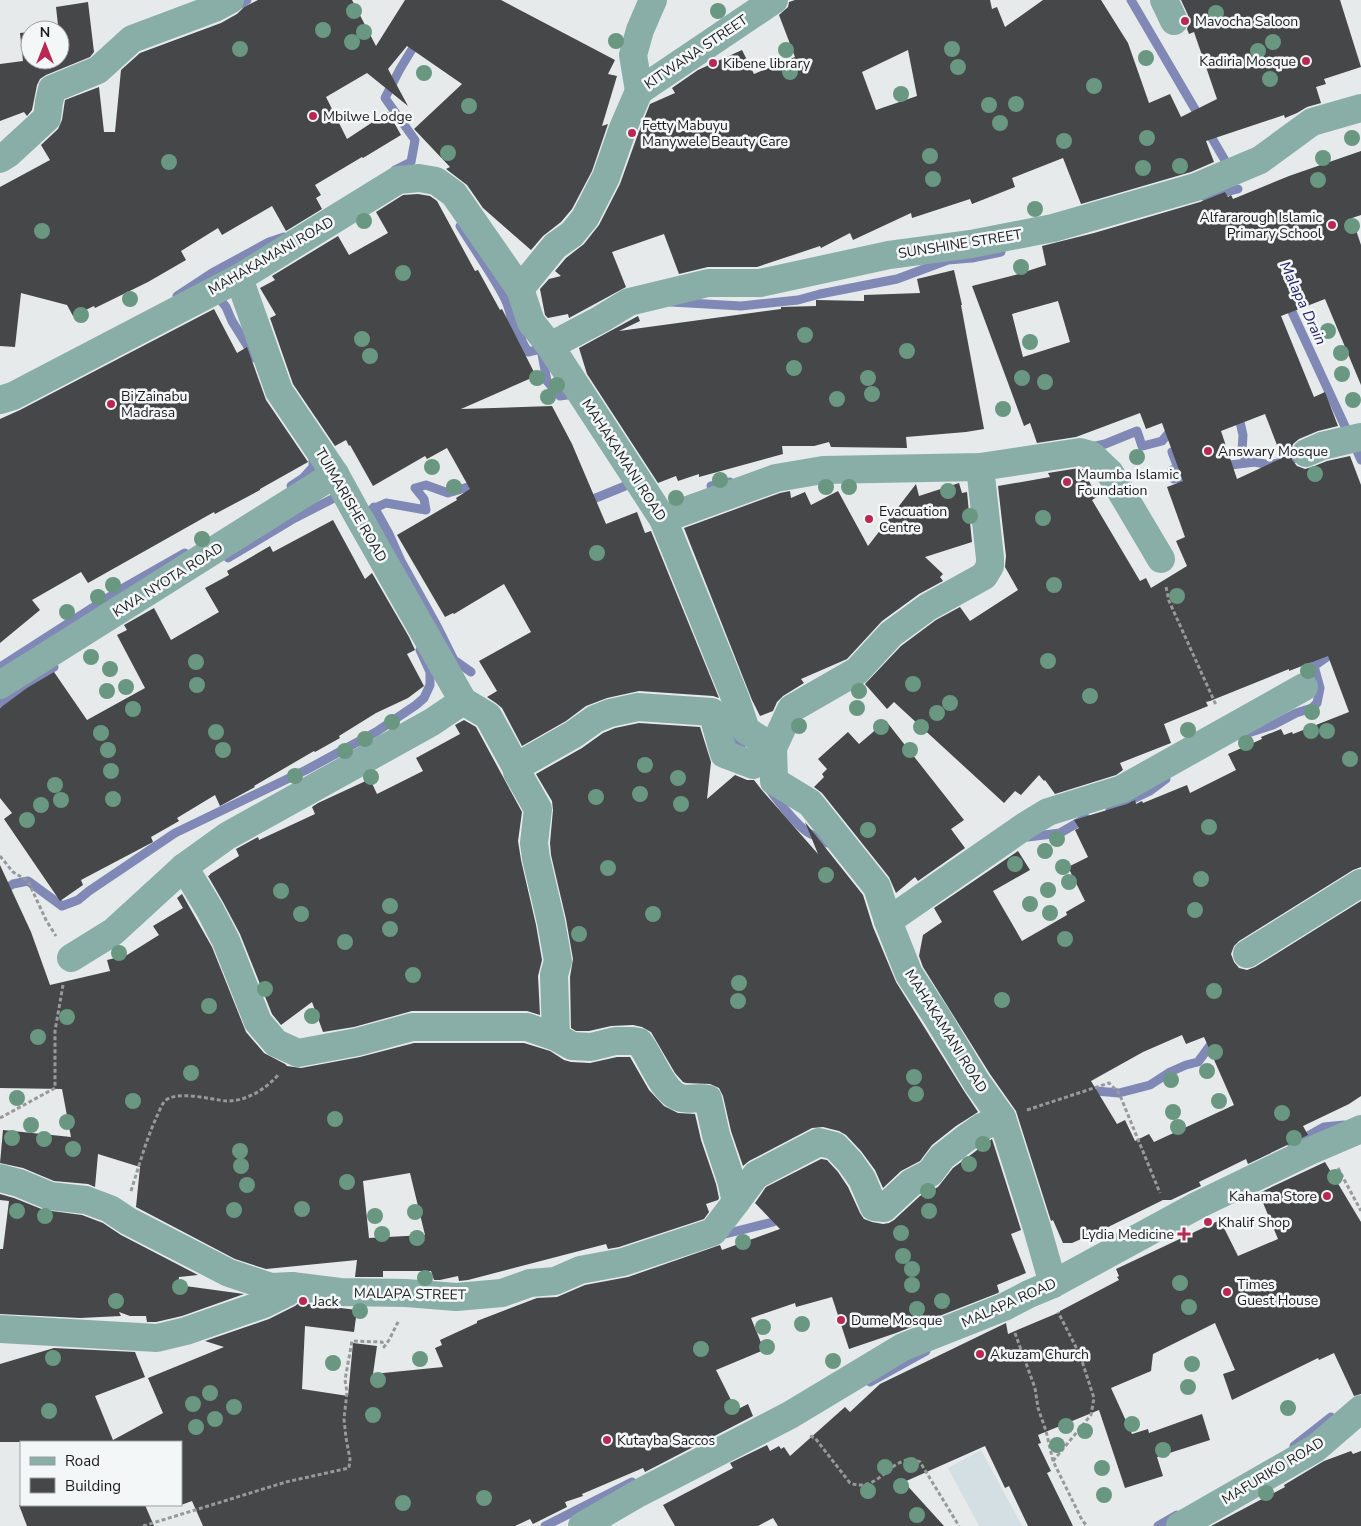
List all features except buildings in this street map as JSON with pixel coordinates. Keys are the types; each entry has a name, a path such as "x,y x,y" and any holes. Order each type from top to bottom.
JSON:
{"street":[{"path":"638,91 634,55 640,30 653,0"},
{"name":"KITWANA STREET","path":"520,289 556,246 572,234 585,218 606,177 638,91 774,0"},
{"path":"0,159 47,118 52,89 98,70 132,39 217,3"},
{"name":"SUNSHINE STREET","path":"550,346 629,302 708,283 760,283 889,255 971,244 1053,228 1196,187 1260,160 1312,122 1361,108"},
{"name":"MAHAKAMANI ROAD","path":"0,400 13,396 239,278 398,180 419,178 436,181 454,194 520,289 531,322 550,346 663,519 736,700 746,730 773,748 774,781 810,803 876,886 909,974 977,1083 1002,1118 1034,1219 1041,1289"},
{"name":"TUIMARISHE ROAD","path":"239,278 279,391 336,474 463,701 488,716 538,810 534,843 558,961 554,975 556,1037"},
{"path":"1306,453 1322,446 1360,439"},
{"path":"663,519 776,478 823,470 980,467 1080,452 1091,455 1110,473 1161,559"},
{"path":"516,767 595,720 610,713 638,707 712,712 724,754 753,765 761,756 773,748 791,709 857,671 891,634 928,607 984,576 990,566 990,558 980,467"},
{"name":"KWA NYOTA ROAD","path":"0,685 336,474"},
{"path":"888,921 1048,812 1122,789 1304,687"},
{"path":"71,958 113,932 184,867 227,836 432,722 463,701"},
{"path":"184,867 226,941 258,1022 276,1042 298,1053 357,1042 412,1027 527,1027 556,1037 572,1046 592,1047 614,1041 638,1042 670,1092 681,1098 708,1099 716,1135 731,1180 736,1202"},
{"path":"1247,954 1361,883"},
{"path":"736,1202 756,1176 819,1142 836,1146 862,1179 874,1207 884,1208 911,1183 930,1173 942,1158 965,1140 982,1128 1002,1118"},
{"name":"MALAPA ROAD","path":"582,1526 639,1493 786,1417 903,1347 1004,1307 1198,1204 1361,1129"},
{"name":"MALAPA STREET","path":"0,1178 19,1183 50,1196 86,1200 110,1209 128,1221 229,1273 271,1287 292,1286 340,1292 406,1293 456,1297 502,1293 530,1283 556,1281 580,1270 623,1262 713,1232 736,1202"},
{"path":"0,1329 157,1338 186,1331 264,1304 288,1292 292,1286"},
{"name":"MAFURIKO ROAD","path":"1180,1526 1316,1448 1361,1409"}],"path":[{"path":"1161,559 1169,601 1228,731"},
{"path":"0,856 13,872 28,880 46,920 71,958 62,988 55,1030 55,1088 0,1118"},
{"path":"128,1221 129,1198 143,1151 164,1102 172,1096 201,1096 226,1101 243,1098 271,1084 298,1053"},
{"path":"1002,1118 1110,1083 1119,1093 1172,1219"},
{"path":"1310,1151 1330,1153 1361,1211"},
{"path":"1041,1289 1036,1302 1051,1311 1057,1311 1080,1355 1094,1398 1092,1415 1053,1461"},
{"path":"143,1526 277,1485 349,1468 350,1459 344,1419 345,1380 352,1341 382,1342 384,1347 390,1340 408,1299 406,1293"},
{"path":"1004,1307 1035,1388 1038,1408 1053,1461 1086,1526"},
{"path":"786,1417 805,1433 815,1438 850,1483 857,1486 868,1485 903,1460 913,1459 920,1462 958,1526"}],"shaded area":[{"path":"981,1450 1022,1526 979,1526 948,1468"}],"waterway":[{"path":"233,8 247,0"},
{"name":"Malapa Drain","path":"1131,0 1230,169"},
{"path":"395,170 411,162 415,140 385,98 417,41"},
{"path":"1205,197 1238,189"},
{"path":"460,226 500,290 507,304 514,329 522,338"},
{"path":"177,296 212,273 269,242 284,237"},
{"path":"671,302 741,306 798,300 897,279 948,260 972,258 1001,252"},
{"path":"214,295 216,294 226,307 232,321 255,358"},
{"name":"Malapa Drain","path":"1287,301 1349,435"},
{"path":"520,338 528,352 541,349 547,381 560,396 575,395"},
{"path":"1238,413 1243,435 1242,451 1246,460 1245,463"},
{"path":"1091,447 1105,444 1137,431 1143,446 1162,441 1168,434 1177,432"},
{"name":"Malapa Drain","path":"1353,442 1361,460"},
{"path":"1177,446 1179,449 1172,452 1178,468 1172,470 1174,479 1193,476"},
{"path":"291,486 303,478 313,467 313,455"},
{"path":"1222,466 1255,462 1270,465 1305,456"},
{"path":"711,486 730,482"},
{"path":"361,514 386,503 426,510 424,499 415,488 426,485 448,493 478,484"},
{"path":"586,502 630,484"},
{"path":"228,558 295,518 338,496 341,501"},
{"path":"374,507 454,660 471,672"},
{"path":"0,667 120,590 185,553"},
{"path":"1242,735 1273,725 1296,713 1312,708 1317,703 1320,688 1314,666 1338,649"},
{"path":"0,892 13,884 28,881 62,906 78,900 175,833 306,770 376,732 424,698 430,685 430,672 420,650"},
{"path":"0,703 54,667"},
{"path":"732,729 745,756"},
{"path":"1110,810 1150,791 1166,779"},
{"path":"770,790 802,828 810,834 822,838 827,843"},
{"path":"1028,837 1060,833 1086,818"},
{"path":"1088,1094 1096,1091 1119,1093 1150,1085 1170,1072 1198,1062 1217,1040"},
{"path":"1292,1145 1324,1127 1344,1125"},
{"path":"721,1235 782,1218"},
{"path":"870,1382 926,1351"},
{"path":"1294,1446 1331,1417"},
{"path":"545,1526 632,1482"},
{"path":"1158,1526 1177,1515"}],"place":[{"name":"Mavocha Saloon","path":"1185,21"},
{"name":"Kadiria Mosque","path":"1306,61"},
{"name":"Kibene library","path":"713,63"},
{"name":"Mbilwe Lodge","path":"313,116"},
{"name":"Fetty Mabuyu Manywele Beauty Care","path":"632,133"},
{"name":"Alfararough Islamic Primary School","path":"1332,225"},
{"name":"Bi Zainabu Madrasa","path":"111,404"},
{"name":"Answary Mosque","path":"1208,451"},
{"name":"Maumba Islamic Foundation","path":"1067,482"},
{"name":"Evacuation Centre","path":"869,519"},
{"name":"Kahama Store","path":"1327,1196"},
{"name":"Khalif Shop","path":"1208,1222"},
{"name":"Lydia Medicine","path":"1184,1234"},
{"name":"Times Guest House","path":"1227,1292"},
{"name":"Jack","path":"303,1301"},
{"name":"Dume Mosque","path":"841,1320"},
{"name":"Akuzam Church","path":"980,1354"},
{"name":"Kutayba Saccos","path":"607,1440"}]}
